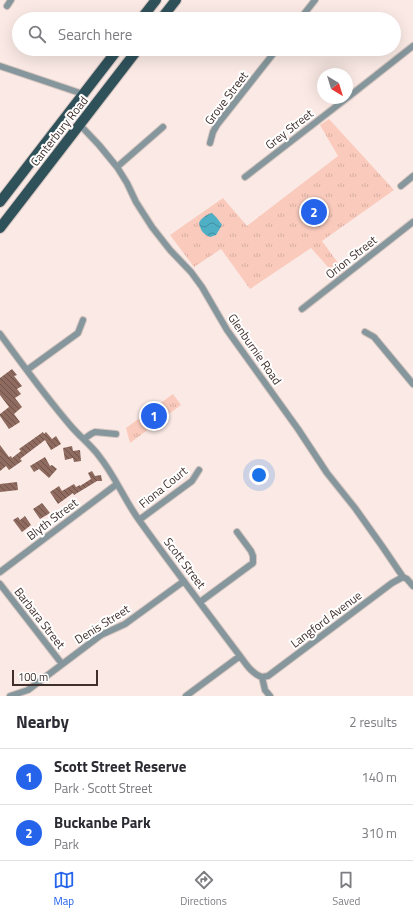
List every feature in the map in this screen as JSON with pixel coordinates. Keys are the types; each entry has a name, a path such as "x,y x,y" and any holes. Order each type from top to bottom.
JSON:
{"main road":[{"path":"147,12 156,0"},
{"path":"167,12 176,0"},
{"name":"Canterbury Road","path":"0,202 113,56"},
{"name":"Canterbury Road","path":"0,228 133,56"}],"street":[{"path":"7,6 11,0"},
{"path":"306,12 315,0"},
{"name":"Grey Street","path":"401,55 413,46"},
{"name":"Grove Street","path":"210,143 217,125 271,56"},
{"name":"Grey Street","path":"353,93 400,56"},
{"path":"0,66 83,94"},
{"name":"Grey Street","path":"245,177 339,104"},
{"name":"Glenburnie Road","path":"80,125 117,167 136,202 152,227 202,287 227,330 298,429 327,473 355,508 403,577 413,586"},
{"path":"117,167 163,127"},
{"path":"401,186 413,176"},
{"name":"Orion Street","path":"302,309 413,222"},
{"path":"27,370 78,333 83,320"},
{"path":"364,332 374,337 413,384"},
{"name":"Scott Street","path":"0,334 71,427 98,454 139,520 240,656 257,676 262,677 265,690 270,696"},
{"path":"84,439 95,432 116,434"},
{"name":"Fiona Court","path":"139,520 192,481 199,470"},
{"name":"Blyth Street","path":"0,572 117,484"},
{"path":"200,602 253,563 251,551 237,532"},
{"name":"Langford Avenue","path":"262,677 268,676 392,583 403,577"},
{"name":"Denis Street","path":"10,696 28,690 101,635 126,624 184,581"},
{"name":"Barbara Street","path":"0,584 62,664"},
{"path":"186,696 240,656"}],"green space":[{"path":"329,119 394,190 322,241 344,271 337,277 311,248 250,289 221,249 194,267 170,235 223,198 247,226 338,156 320,125"},
{"path":"173,394 181,405 130,443 126,428"}],"water":[{"path":"212,213 222,225 216,235 210,237 203,232 199,223 204,217"}],"building":[{"path":"12,369 17,375 14,376 22,386 17,389 21,394 15,398 22,407 14,414 20,422 9,429 0,416 0,414 9,407 0,395 0,378"},
{"path":"43,432 44,434 46,432 52,439 56,436 61,444 51,450 45,440 20,459 22,461 9,470 6,466 0,471 0,445 9,457 11,456 12,458 21,451 19,449"},
{"path":"72,446 73,451 80,450 81,461 74,462 73,458 65,460 63,448"},
{"path":"45,457 50,466 52,465 57,469 49,478 39,469 34,472 30,466"},
{"path":"92,471 95,476 101,475 102,481 97,481 74,495 73,493 58,504 50,492 59,486 62,491 74,484 76,487 80,486 91,479 88,473"},
{"path":"17,482 18,490 0,492 0,484"},
{"path":"42,503 50,513 40,519 33,509"},
{"path":"25,516 31,525 22,532 13,520 18,517 20,520"}],"place":[{"name":"Buckanbe Park","path":"314,212"},
{"name":"Scott Street Reserve","path":"154,416"}]}
